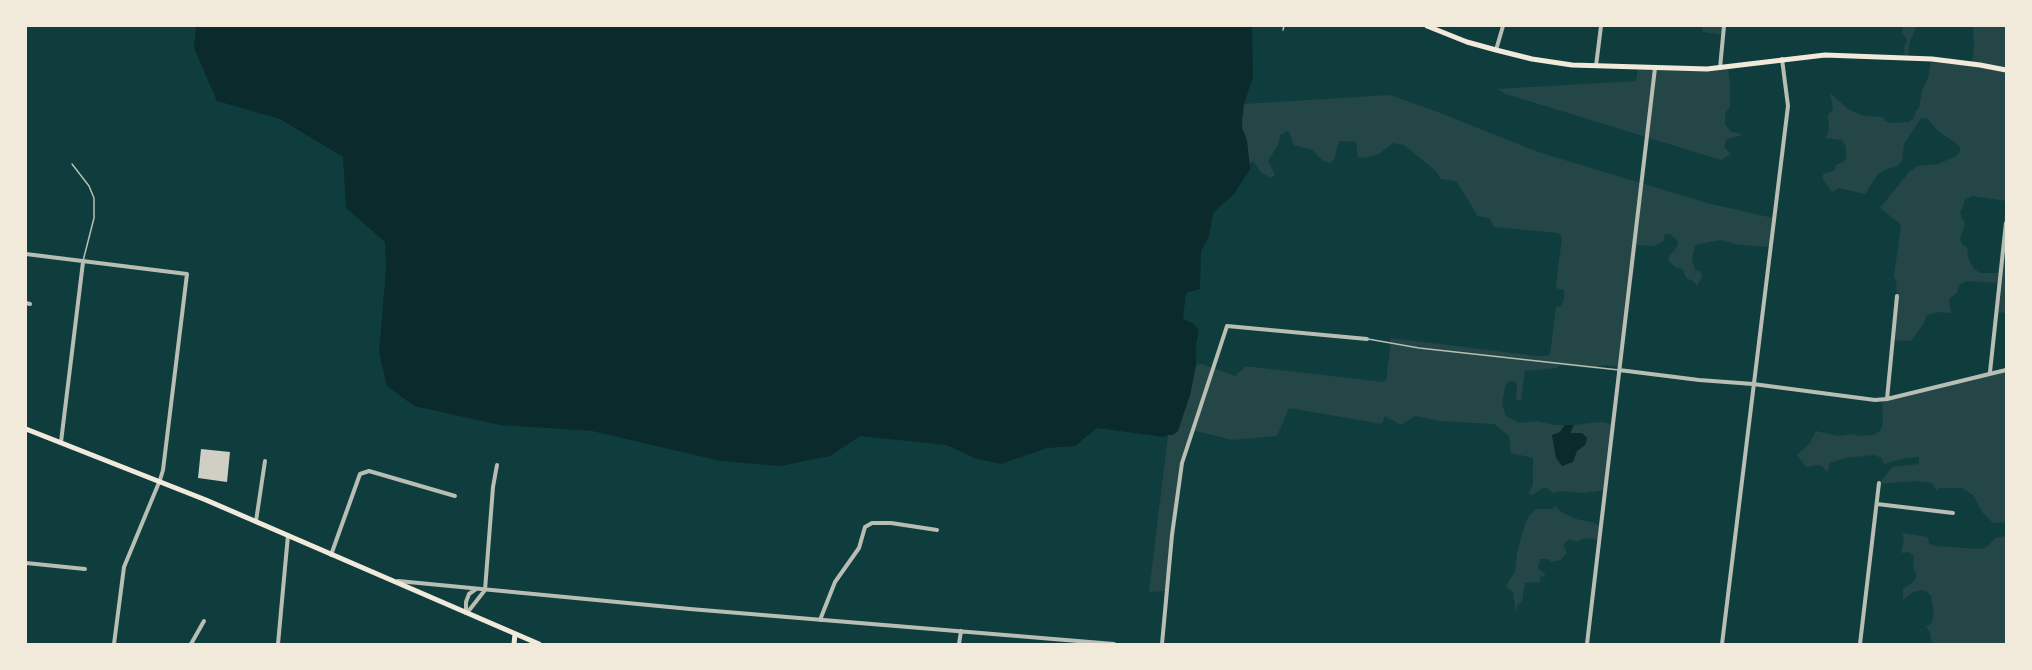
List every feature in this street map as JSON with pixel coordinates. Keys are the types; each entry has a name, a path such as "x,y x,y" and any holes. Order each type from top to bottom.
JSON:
{"main road":[{"path":"1427,26 1467,42 1542,61 1596,66 1720,68 1826,55 1932,59 2007,70"},
{"path":"26,429 160,480 539,645"},
{"path":"514,645 515,634"}],"street":[{"path":"1496,50 1503,26"},
{"path":"1596,66 1601,26"},
{"path":"1720,68 1724,26"},
{"path":"1722,645 1788,106 1782,59"},
{"path":"1587,645 1655,68"},
{"path":"1990,372 2007,223"},
{"path":"26,254 187,274 160,480 124,567 114,645"},
{"path":"61,442 83,262"},
{"path":"1887,399 1897,296"},
{"path":"1162,645 1172,535 1182,463 1227,326 1367,339"},
{"path":"1619,370 1753,384 1860,399 1887,399 1990,372 2007,370"},
{"path":"256,521 265,461"},
{"path":"466,613 485,590 493,486 497,465"},
{"path":"332,555 360,474 369,471 455,496"},
{"path":"1860,645 1880,483"},
{"path":"1877,504 1953,513"},
{"path":"820,620 835,582 859,548 865,527 872,523 891,523 937,530"},
{"path":"278,645 288,535"},
{"path":"26,563 85,569"},
{"path":"391,580 1114,645"},
{"path":"466,613 469,594 476,589"},
{"path":"191,645 204,621"},
{"path":"959,645 961,631"}],"lane":[{"path":"1283,30 1284,26"},
{"path":"72,164 89,186 94,198 94,218 83,262"},
{"path":"1367,339 1419,348 1619,370"}],"shaded area":[{"path":"196,26 1252,26 1253,77 1242,118 1250,169 1234,194 1213,213 1209,236 1201,251 1200,289 1186,293 1183,319 1194,324 1199,330 1196,365 1190,395 1178,431 1173,435 1164,437 1097,428 1075,446 1047,448 1001,464 977,459 946,445 860,436 830,456 780,466 721,461 592,431 500,425 414,406 387,386 379,352 386,269 385,242 346,208 343,157 280,119 217,101 194,48"},
{"path":"1702,26 1725,26 1723,35 1703,32"},
{"path":"1903,26 1917,26 1910,41 1908,57 1905,57 1904,48 1907,40 1902,33"},
{"path":"1973,26 2006,26 2006,201 1972,196 1965,200 1960,213 1965,224 1960,239 1967,247 1973,268 1980,273 1998,273 2006,203 2006,313 1997,312 1998,283 1966,281 1959,285 1957,293 1949,301 1951,313 1940,312 1927,315 1911,341 1893,340 1897,295 1894,276 1901,227 1880,208 1910,171 1918,166 1938,164 1956,156 1960,152 1960,147 1938,131 1927,118 1921,118 1904,144 1902,160 1898,166 1878,174 1865,194 1839,188 1832,192 1823,180 1823,174 1834,171 1836,165 1844,162 1846,147 1842,140 1825,138 1829,130 1828,115 1833,109 1830,93 1848,109 1864,116 1883,117 1885,121 1891,123 1908,122 1913,119 1919,108 1931,61 1972,63"},
{"path":"1728,67 1730,86 1730,107 1725,114 1725,124 1730,131 1743,135 1727,139 1724,147 1731,154 1721,160 1506,94 1497,89 1636,81 1638,68"},
{"path":"1390,95 1538,152 1707,203 1773,218 1770,247 1739,245 1721,240 1695,246 1692,260 1695,270 1701,272 1702,276 1697,286 1686,278 1683,269 1669,262 1668,258 1678,245 1678,241 1670,234 1665,234 1663,242 1654,246 1637,245 1621,367 1602,365 1597,369 1560,365 1557,368 1525,371 1521,401 1516,400 1515,381 1509,381 1505,386 1502,405 1506,416 1520,423 1537,421 1565,425 1560,432 1577,451 1585,445 1587,438 1582,434 1570,433 1574,425 1601,422 1613,424 1606,490 1553,493 1545,487 1533,495 1528,494 1533,485 1533,458 1511,453 1509,436 1494,424 1440,421 1415,416 1401,425 1385,416 1382,424 1289,408 1277,436 1232,440 1192,430 1180,464 1166,591 1149,592 1168,435 1190,395 1196,365 1202,364 1235,376 1245,367 1253,367 1383,382 1386,380 1390,338 1537,356 1550,354 1556,308 1561,306 1564,299 1564,290 1556,286 1562,237 1558,233 1494,227 1490,218 1476,216 1477,214 1456,181 1441,179 1436,171 1404,145 1393,143 1379,154 1364,158 1358,157 1356,142 1339,141 1334,160 1330,163 1323,161 1312,150 1294,145 1287,131 1280,135 1278,145 1268,161 1275,175 1271,178 1262,173 1253,161 1249,163 1247,141 1242,128 1244,104"},
{"path":"2006,369 2006,522 1993,523 1982,512 1974,496 1962,488 1939,488 1937,491 1932,483 1915,481 1879,484 1892,467 1919,464 1919,457 1884,464 1881,458 1875,455 1845,458 1830,463 1827,472 1819,465 1806,467 1797,455 1810,443 1816,431 1837,436 1874,435 1880,431 1883,424 1882,400 1989,371"},
{"path":"1565,425 1574,425 1570,433 1582,433 1587,438 1585,445 1577,451 1573,462 1562,466 1556,458 1552,435 1560,432"},
{"path":"1555,505 1561,512 1602,527 1600,540 1585,538 1576,542 1569,539 1563,545 1567,553 1560,560 1551,562 1549,559 1540,559 1538,568 1546,575 1540,577 1540,582 1525,583 1522,602 1517,606 1516,614 1513,592 1506,586 1515,571 1517,553 1528,517 1536,509 1553,509"},
{"path":"1902,533 1928,537 1929,544 1935,546 1980,549 1987,547 1995,538 2006,536 2006,644 1932,644 1930,632 1926,626 1931,624 1934,615 1931,596 1922,590 1913,592 1903,600 1903,589 1917,576 1913,567 1914,556 1909,552 1901,553 1904,540"}],"building":[{"path":"201,449 230,452 227,482 198,478"}]}
